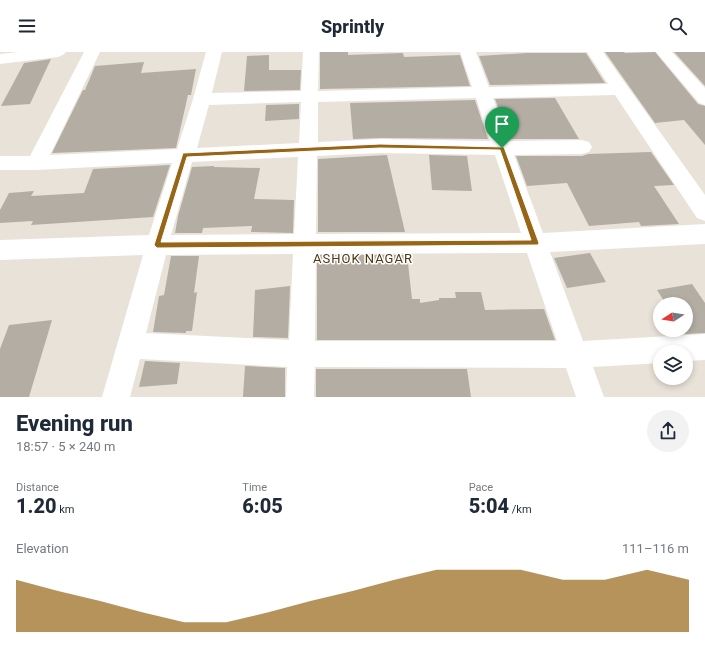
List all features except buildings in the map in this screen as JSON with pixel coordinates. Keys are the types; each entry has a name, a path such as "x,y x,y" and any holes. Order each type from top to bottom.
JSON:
{"street":[{"path":"0,59 58,52"},
{"path":"36,163 92,52"},
{"path":"116,397 157,245 202,99 214,52"},
{"path":"300,397 311,52"},
{"path":"468,52 590,397"},
{"path":"595,52 705,212"},
{"path":"664,52 705,100"},
{"path":"202,99 482,91 620,89"},
{"path":"0,163 36,163 185,154 380,146 502,148 582,147"},
{"path":"0,250 157,245 535,243 705,234"},
{"path":"130,345 302,354 575,355 705,346"}],"district":[{"name":"ASHOK NAGAR","path":"363,258"}],"route":[{"path":"380,146 502,148 535,243 157,245 185,154 380,146"}]}
